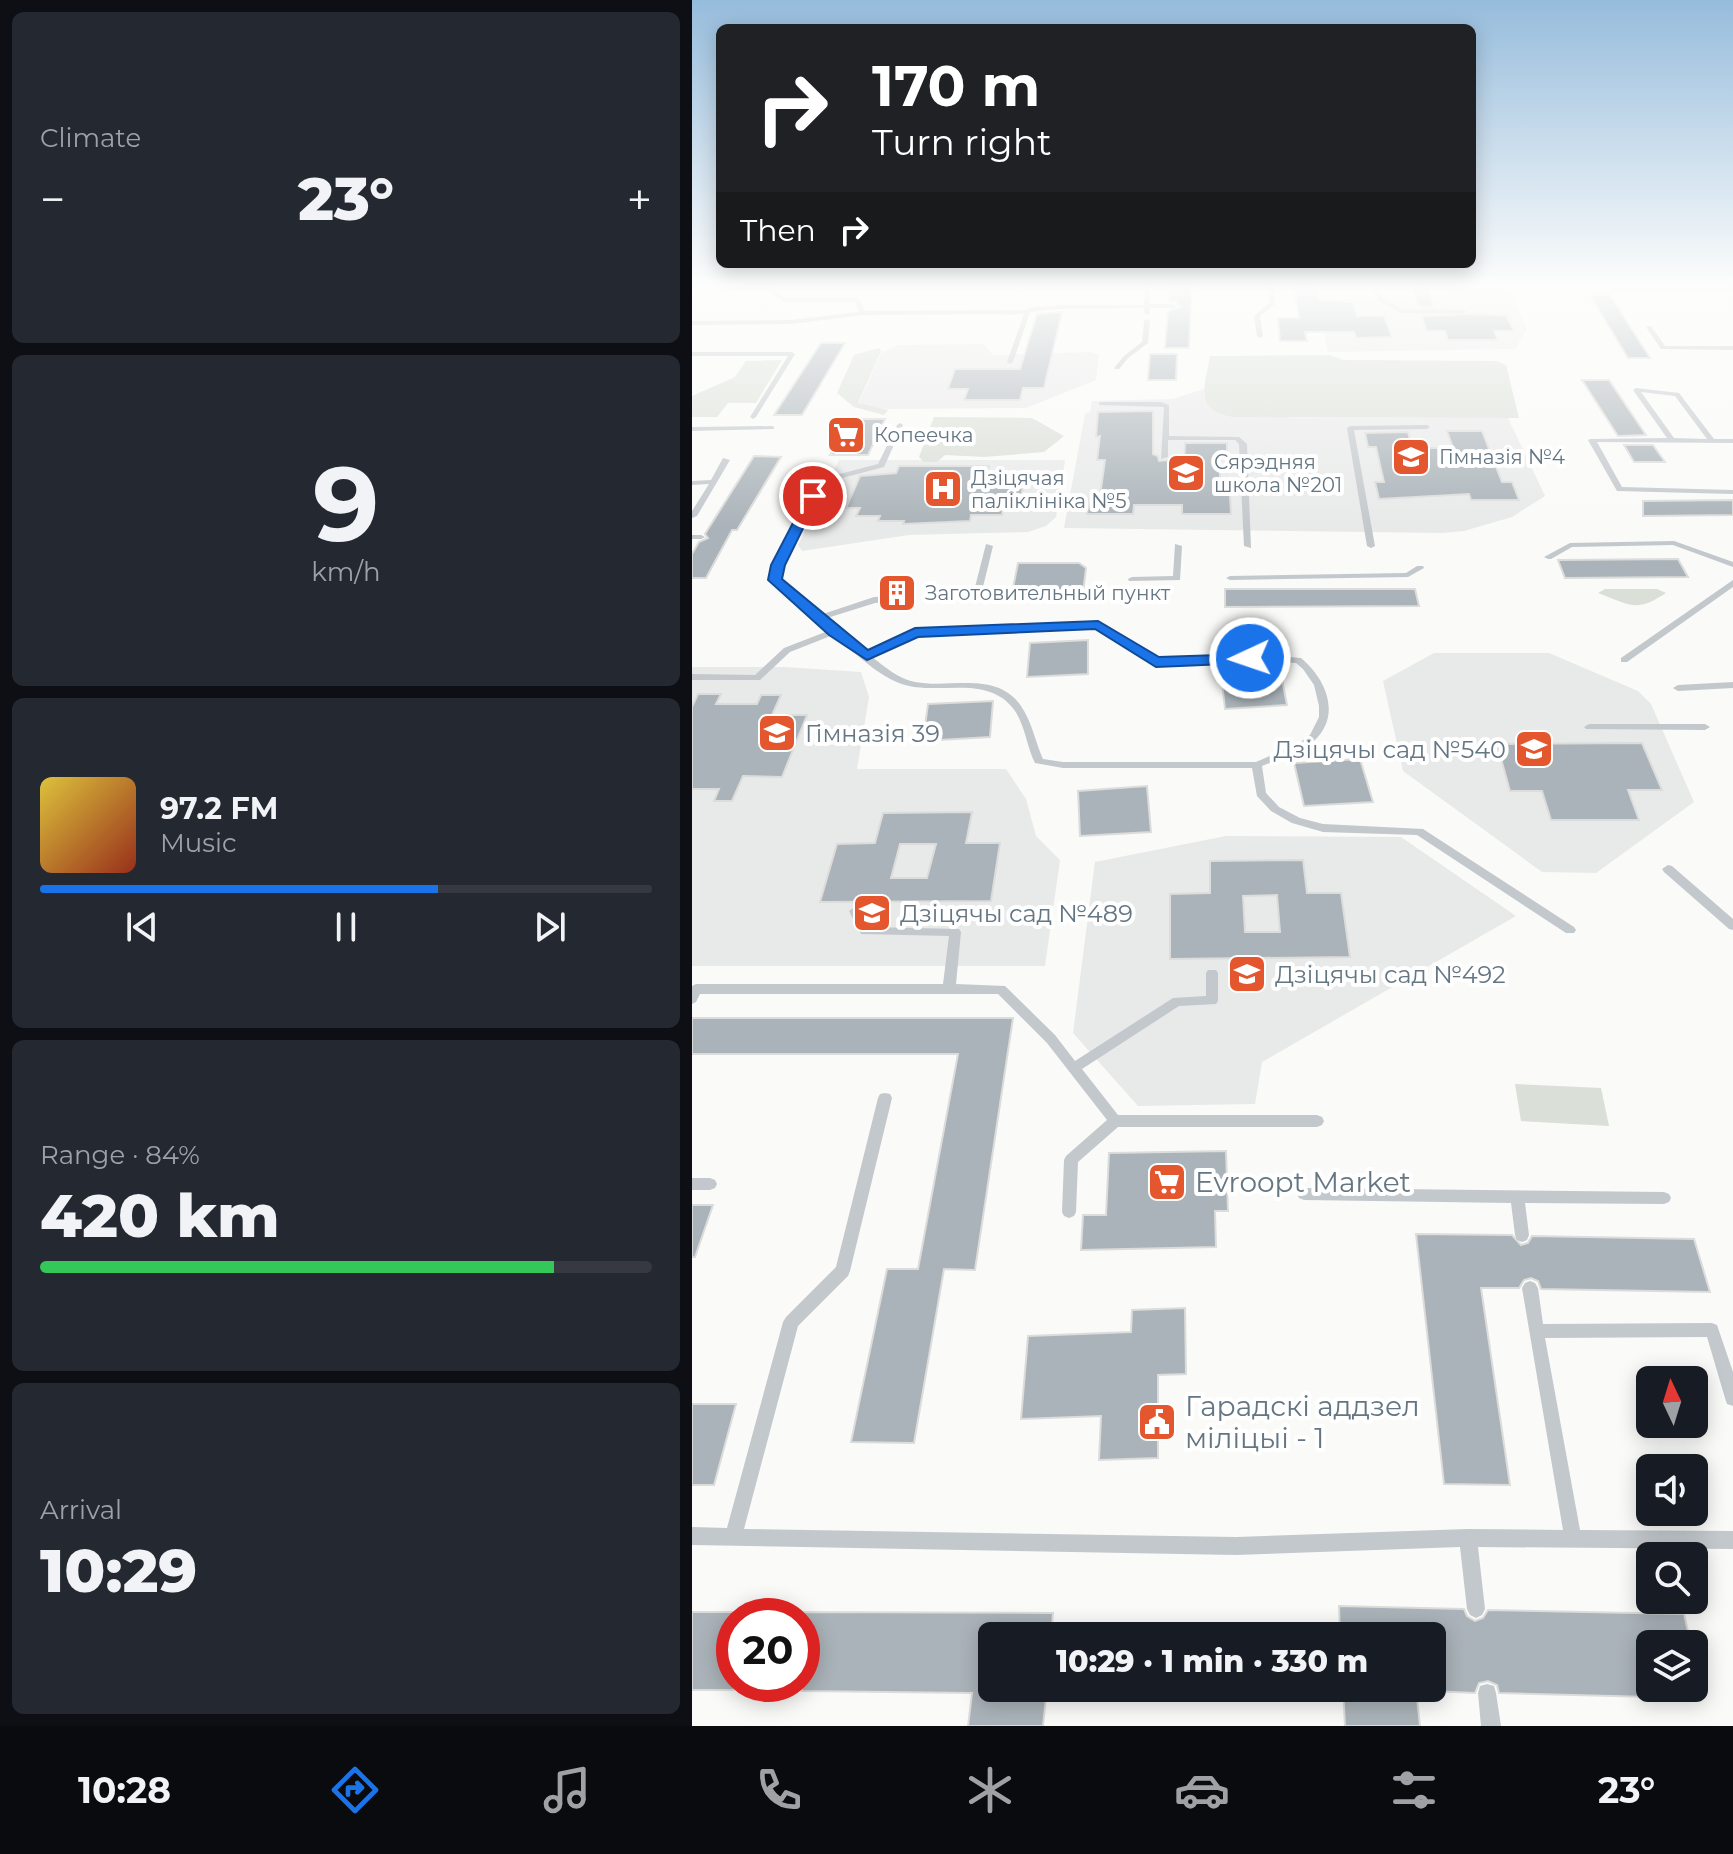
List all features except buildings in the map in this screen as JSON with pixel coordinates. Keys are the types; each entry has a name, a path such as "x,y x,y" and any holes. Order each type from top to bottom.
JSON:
{"lane":[{"path":"753,417 784,368"},
{"path":"1672,440 1636,390 1677,394 1712,441"},
{"path":"1101,404 1167,406 1164,457"},
{"path":"867,656 915,632 1098,625 1156,662 1263,658 1298,660 1310,668 1321,683 1325,713 1313,738 1257,765 1063,765 1039,761 1023,717 1008,698 987,687 904,682 867,656 834,632 774,580 778,565 820,482 881,465 900,425"},
{"path":"1371,546 1350,428 1427,427"},
{"path":"692,429 772,428"},
{"path":"1165,438 1237,438 1243,444 1248,546"},
{"path":"1733,441 1592,440 1620,489 1733,492"},
{"path":"693,516 726,460"},
{"path":"692,483 714,482"},
{"path":"1548,557 1570,545 1674,543 1733,565"},
{"path":"978,591 989,546"},
{"path":"1132,579 1177,578 1178,546"},
{"path":"1230,578 1408,575 1420,568"},
{"path":"1624,660 1733,583"},
{"path":"819,618 874,600 910,598"},
{"path":"692,677 757,678 787,650 834,632"},
{"path":"1678,688 1733,685"},
{"path":"1589,727 1705,727"},
{"path":"1257,765 1261,794 1275,809 1296,821 1323,828 1419,832 1570,930"},
{"path":"1668,869 1701,902 1733,926"},
{"path":"855,911 865,931 955,932 949,989"},
{"path":"1074,1068 1177,1001 1212,1001 1212,973"},
{"path":"693,992 1001,989 1051,1039 1115,1121"},
{"path":"733,1537 791,1322 843,1271 885,1098"},
{"path":"1069,1212 1071,1160 1115,1121 1317,1121"},
{"path":"692,1184 710,1184"},
{"path":"1304,1194 1664,1198"},
{"path":"1517,1197 1522,1235"},
{"path":"1530,1288 1573,1539"},
{"path":"1536,1331 1712,1330 1733,1398"},
{"path":"692,1536 1236,1546 1468,1538 1733,1540"},
{"path":"1468,1538 1476,1609"},
{"path":"1487,1693 1491,1726"}],"shaded area":[{"path":"741,368 777,368 756,403 728,403 717,417 692,417 692,396 735,377"},
{"path":"848,368 874,368 858,403 888,410 884,415 854,407 837,393"},
{"path":"875,368 1097,368 1096,380 1026,408 887,409 858,405"},
{"path":"1208,368 1507,368 1519,418 1233,417 1212,409 1207,403 1205,387"},
{"path":"1204,389 1204,396 1291,418 1508,418 1545,496 1512,517 1464,531 1443,533 1064,528 1085,414 1090,412 1092,401 1173,399"},
{"path":"934,417 1032,418 1064,436 1044,452 984,457 945,455 937,462 924,462 919,457"},
{"name":"Дзіцячая паліклініка №5","path":"839,460 1065,460 1056,517 1046,526 1028,532 909,535 802,551 798,545"},
{"path":"1605,589 1657,589 1666,593 1647,603 1633,605 1598,593"},
{"name":"Дзіцячы сад №540","path":"1434,653 1549,653 1638,691 1651,704 1694,802 1596,873 1542,872 1403,771 1383,681"},
{"name":"Дзіцячы сад №489","path":"692,667 784,667 861,672 869,697 857,769 1006,769 1026,799 1036,836 1060,860 1045,966 692,966"},
{"name":"Дзіцячы сад №492","path":"1226,836 1401,837 1516,916 1262,1062 1255,1104 1138,1106 1073,1033 1095,862"},
{"path":"1515,1084 1601,1088 1609,1126 1521,1121"}],"place":[{"name":"Копеечка","path":"846,435"},
{"name":"Гімназія №4","path":"1411,457"},
{"name":"Сярэдняя школа №201","path":"1186,473"},
{"name":"Дзіцячая паліклініка №5","path":"943,489"},
{"name":"Заготовительный пункт","path":"897,593"},
{"name":"Гімназія 39","path":"777,733"},
{"name":"Дзіцячы сад №540","path":"1534,749"},
{"name":"Дзіцячы сад №489","path":"872,913"},
{"name":"Дзіцячы сад №492","path":"1247,974"},
{"name":"Evroopt Market","path":"1167,1182"},
{"name":"Гарадскі аддзел міліцыі - 1","path":"1157,1422"}],"route":[{"path":"813,496 778,565 774,580 867,656 915,632 1098,625 1156,662 1250,658"}]}
